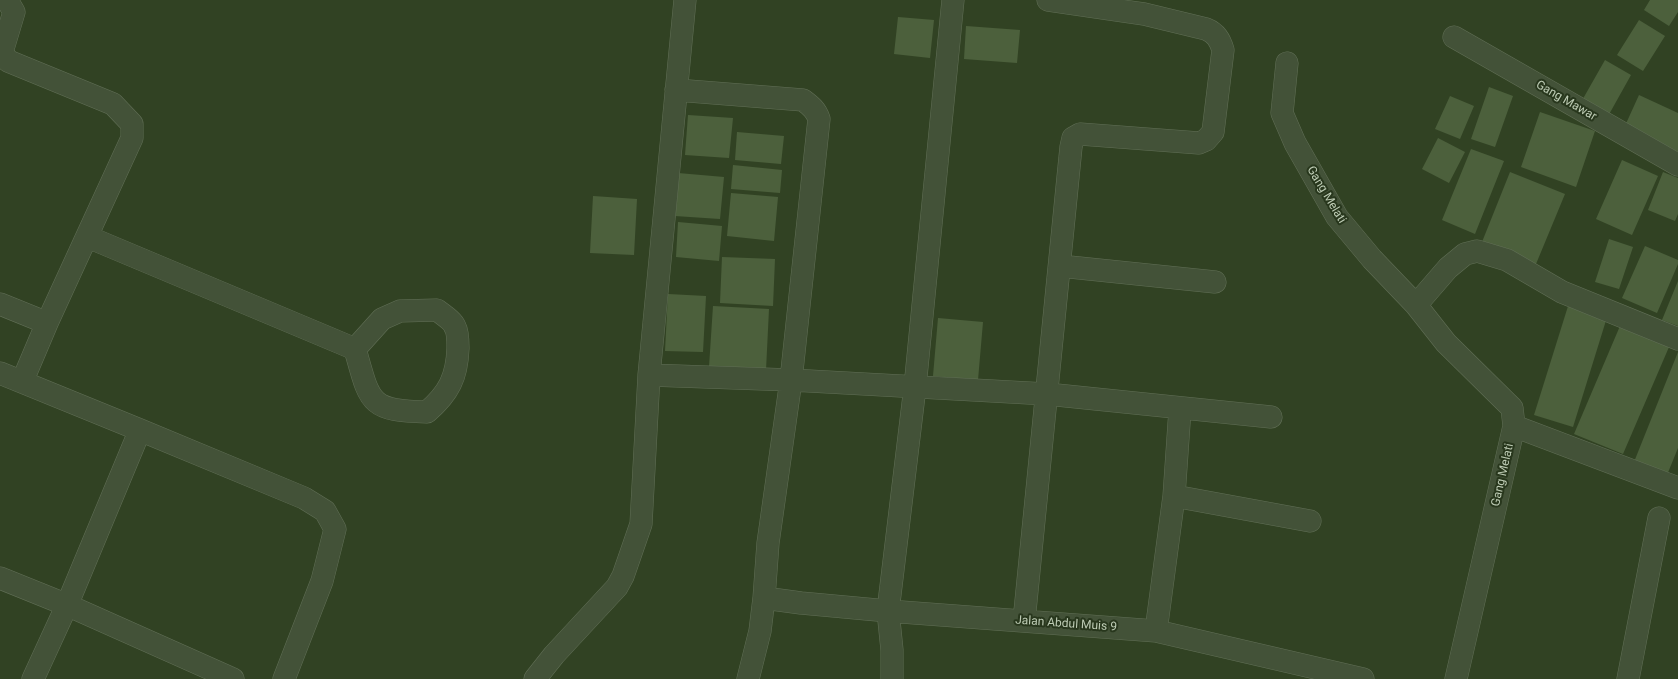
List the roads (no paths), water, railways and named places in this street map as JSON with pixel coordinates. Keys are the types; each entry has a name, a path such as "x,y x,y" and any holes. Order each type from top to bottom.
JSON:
{"street":[{"path":"7,0 14,12 2,52 8,61 114,104 132,124 132,138 88,237 47,323 22,382"},
{"path":"535,679 554,655 616,587 622,576 641,524 649,375 685,0"},
{"path":"892,679 892,650 888,612 915,387 953,0"},
{"path":"1024,621 1073,138 1080,134 1199,143 1206,140 1213,132 1223,50 1220,41 1212,31 1206,29 1144,14 1048,0"},
{"name":"Gang Mawar","path":"1454,37 1678,164"},
{"name":"Gang Melati","path":"1287,63 1282,113 1295,144 1337,217 1372,259 1416,305 1446,343 1512,408 1514,426 1456,679"},
{"path":"676,90 804,100 816,111 819,119 791,380 768,543 760,631 748,679"},
{"path":"88,237 355,349"},
{"path":"1416,305 1448,268 1459,258 1465,254 1477,252 1507,260 1562,292 1678,339"},
{"path":"1060,266 1215,282"},
{"path":"0,304 47,323"},
{"path":"437,310 455,326 458,344 458,364 452,384 441,400 427,412 402,412 385,408 374,400 366,389 355,349 382,319 400,311 437,310"},
{"path":"0,373 304,498 325,511 335,529 322,581 284,679"},
{"path":"649,375 791,380 1047,394 1180,409 1271,417"},
{"path":"1156,631 1174,496 1180,409"},
{"path":"1514,426 1678,488"},
{"path":"33,679 67,605 140,430"},
{"path":"1174,496 1310,521"},
{"path":"1628,679 1658,518"},
{"path":"0,578 67,605 234,679"},
{"name":"Jalan Abdul Muis 9","path":"764,598 888,612 1156,631 1363,679"}]}
